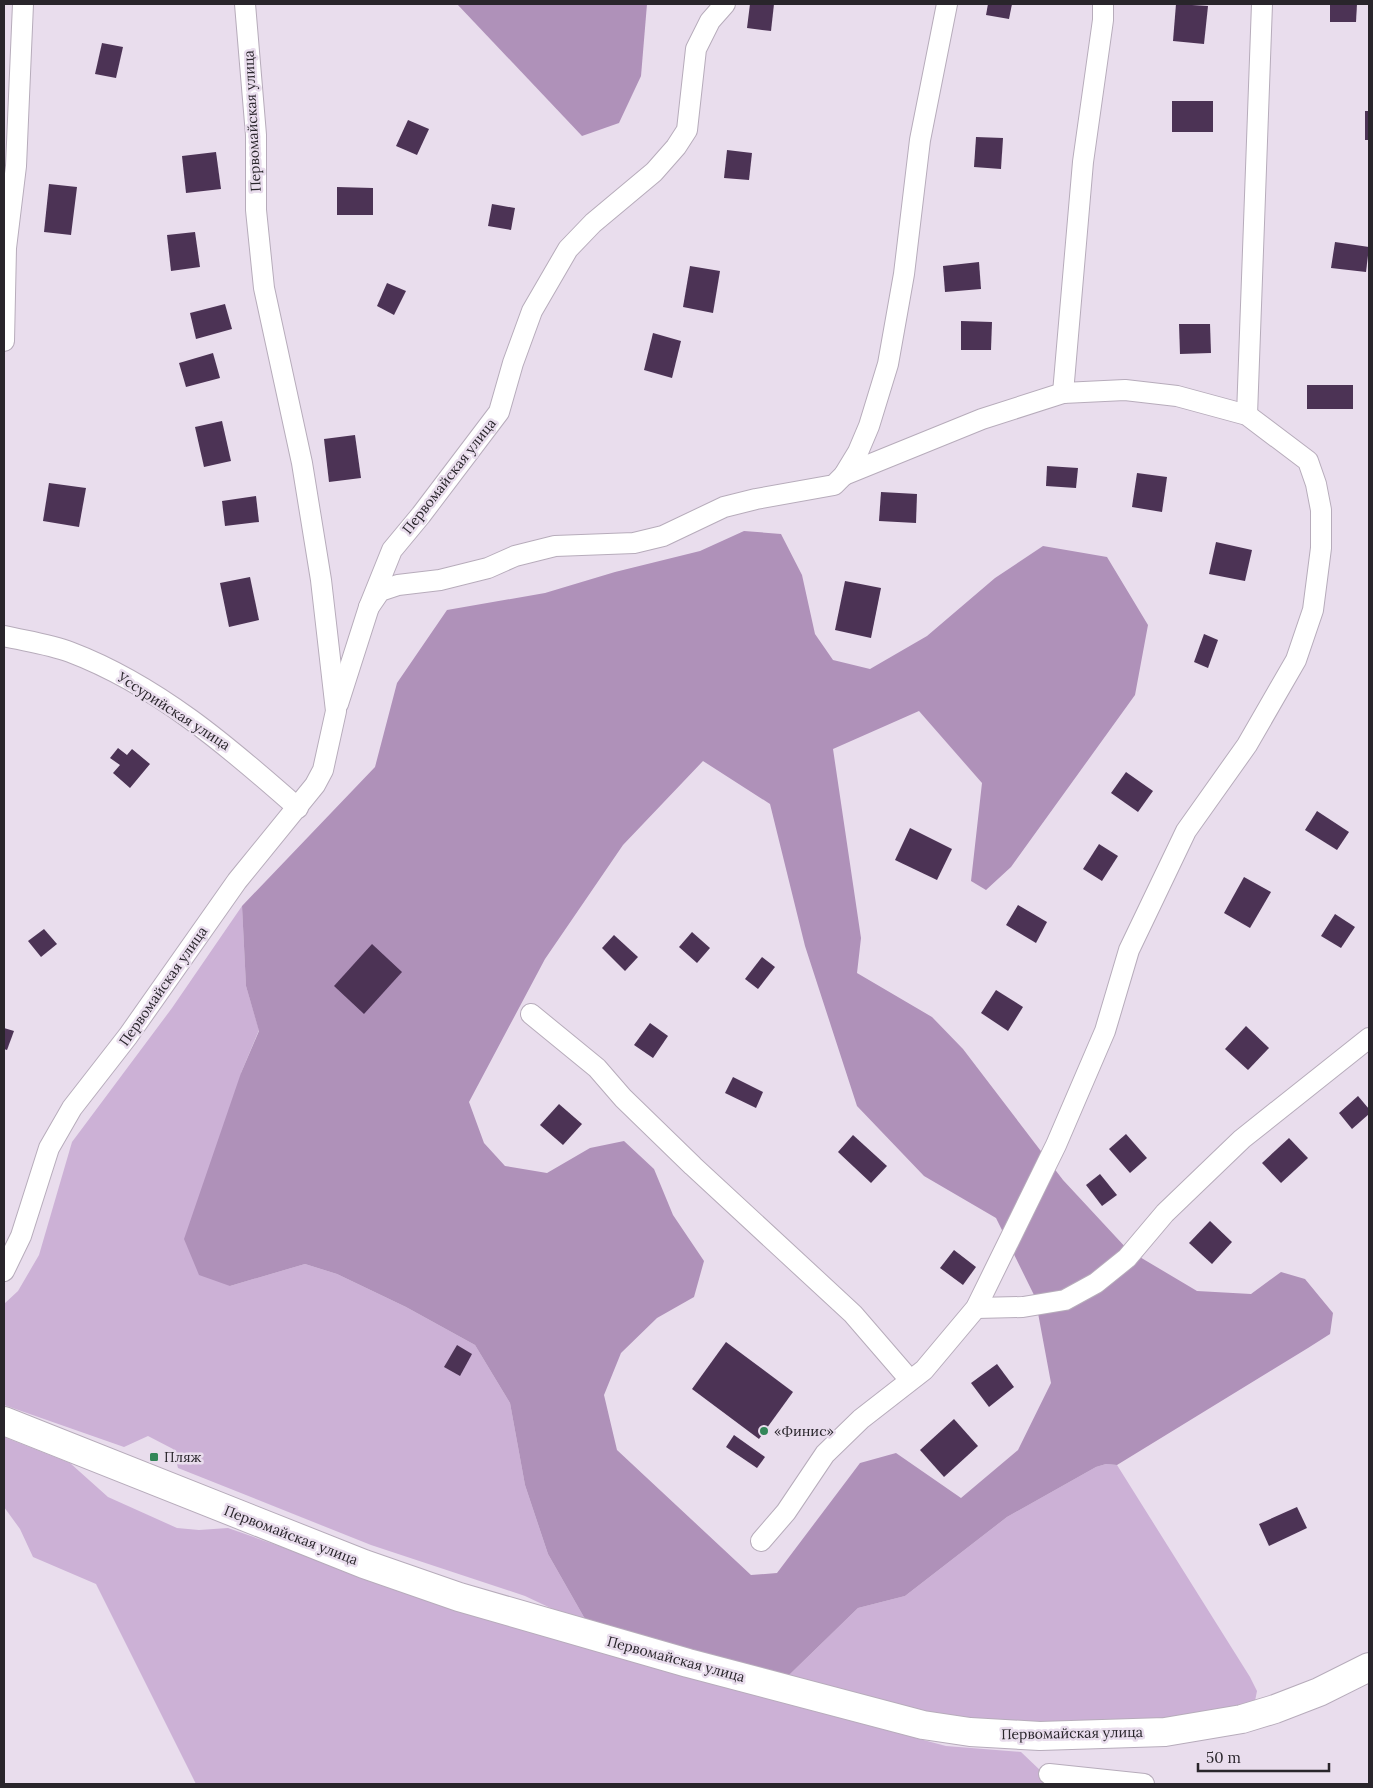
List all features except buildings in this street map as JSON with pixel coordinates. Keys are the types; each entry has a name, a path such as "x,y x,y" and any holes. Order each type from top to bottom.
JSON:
{"main road":[{"name":"Первомайская улица","path":"4,1421 172,1489 443,1592 688,1663 924,1725 970,1732 1040,1736 1165,1732 1234,1721 1276,1709 1319,1692 1369,1667"}],"street":[{"path":"4,341 6,248 16,166 23,4"},
{"name":"Первомайская улица","path":"245,4 256,135 256,210 264,288 302,464 321,580 336,711"},
{"name":"Первомайская улица","path":"6,1264 22,1236 49,1148 72,1108 128,1036 237,882 298,808 323,770 336,711 369,606 392,550 499,412 513,363 532,311 568,250 593,223 654,172 676,147 687,130 696,49 710,21 726,4"},
{"path":"369,606 380,591 398,586 440,580 488,568 515,556 555,546 634,543 663,536 724,507 756,499 834,485 844,475 858,452 869,426 888,364 904,274 920,140 947,4"},
{"path":"1063,394 1083,162 1103,20 1103,4"},
{"path":"1247,415 1262,4"},
{"path":"762,1541 786,1512 825,1454 861,1419 924,1370 976,1308 1056,1144 1105,1031 1129,950 1186,831 1247,745 1296,660 1313,610 1321,548 1321,510 1316,484 1308,461 1247,415 1176,396 1125,390 1063,394 982,419 844,475"},
{"name":"Уссурийская улица","path":"4,636 69,652 124,676 182,713 233,750 298,808"},
{"path":"531,1014 597,1068 623,1098 693,1166 853,1314 910,1380"},
{"path":"976,1308 1023,1307 1065,1300 1096,1283 1126,1258 1165,1213 1242,1139 1369,1038"},
{"path":"1049,1774 1144,1784"}],"shaded area":[{"path":"457,4 647,4 641,76 619,123 582,136"},
{"path":"744,531 781,534 802,575 815,634 833,660 870,669 927,636 995,578 1043,546 1107,557 1148,625 1135,695 1011,867 986,890 971,881 982,783 919,711 833,749 861,938 857,973 932,1017 963,1049 1063,1180 1128,1250 1197,1291 1251,1294 1281,1272 1305,1279 1333,1313 1330,1334 1308,1348 1117,1465 1106,1464 1096,1467 1007,1517 905,1596 858,1608 787,1677 589,1626 548,1554 525,1485 510,1403 475,1345 406,1307 337,1274 305,1264 230,1286 199,1275 184,1239 241,1073 259,1031 246,986 242,906 375,767 397,683 447,610 545,593 615,572 700,551","holes":["703,761 770,804 805,946 857,1106 924,1176 996,1218 1035,1297 1051,1383 1018,1450 961,1498 896,1453 860,1463 777,1573 751,1575 617,1450 604,1395 621,1353 657,1318 694,1297 704,1261 673,1215 654,1169 624,1141 590,1148 547,1173 505,1166 484,1143 469,1102 545,959 623,845"]},
{"path":"242,906 246,986 259,1030 241,1073 230,1286 305,1264 337,1274 406,1307 475,1345 510,1403 525,1485 548,1554 589,1626 525,1596 371,1545 178,1468 173,1449 148,1436 124,1447 4,1405 4,1304 18,1291 39,1255 72,1142 172,1008"},
{"path":"4,1437 70,1463 108,1497 177,1528 199,1530 228,1528 498,1623 799,1707 946,1746 1021,1752 1042,1772 1044,1784 196,1784 96,1584 33,1557 20,1529 4,1507"},
{"path":"1106,1464 1117,1465 1250,1677 1257,1691 1255,1701 1244,1707 1168,1719 1012,1724 917,1713 787,1677 858,1608 905,1596 1007,1517 1096,1467"}],"place":[{"name":"«Финис»","path":"764,1431"},
{"name":"Пляж","path":"154,1457"}]}
